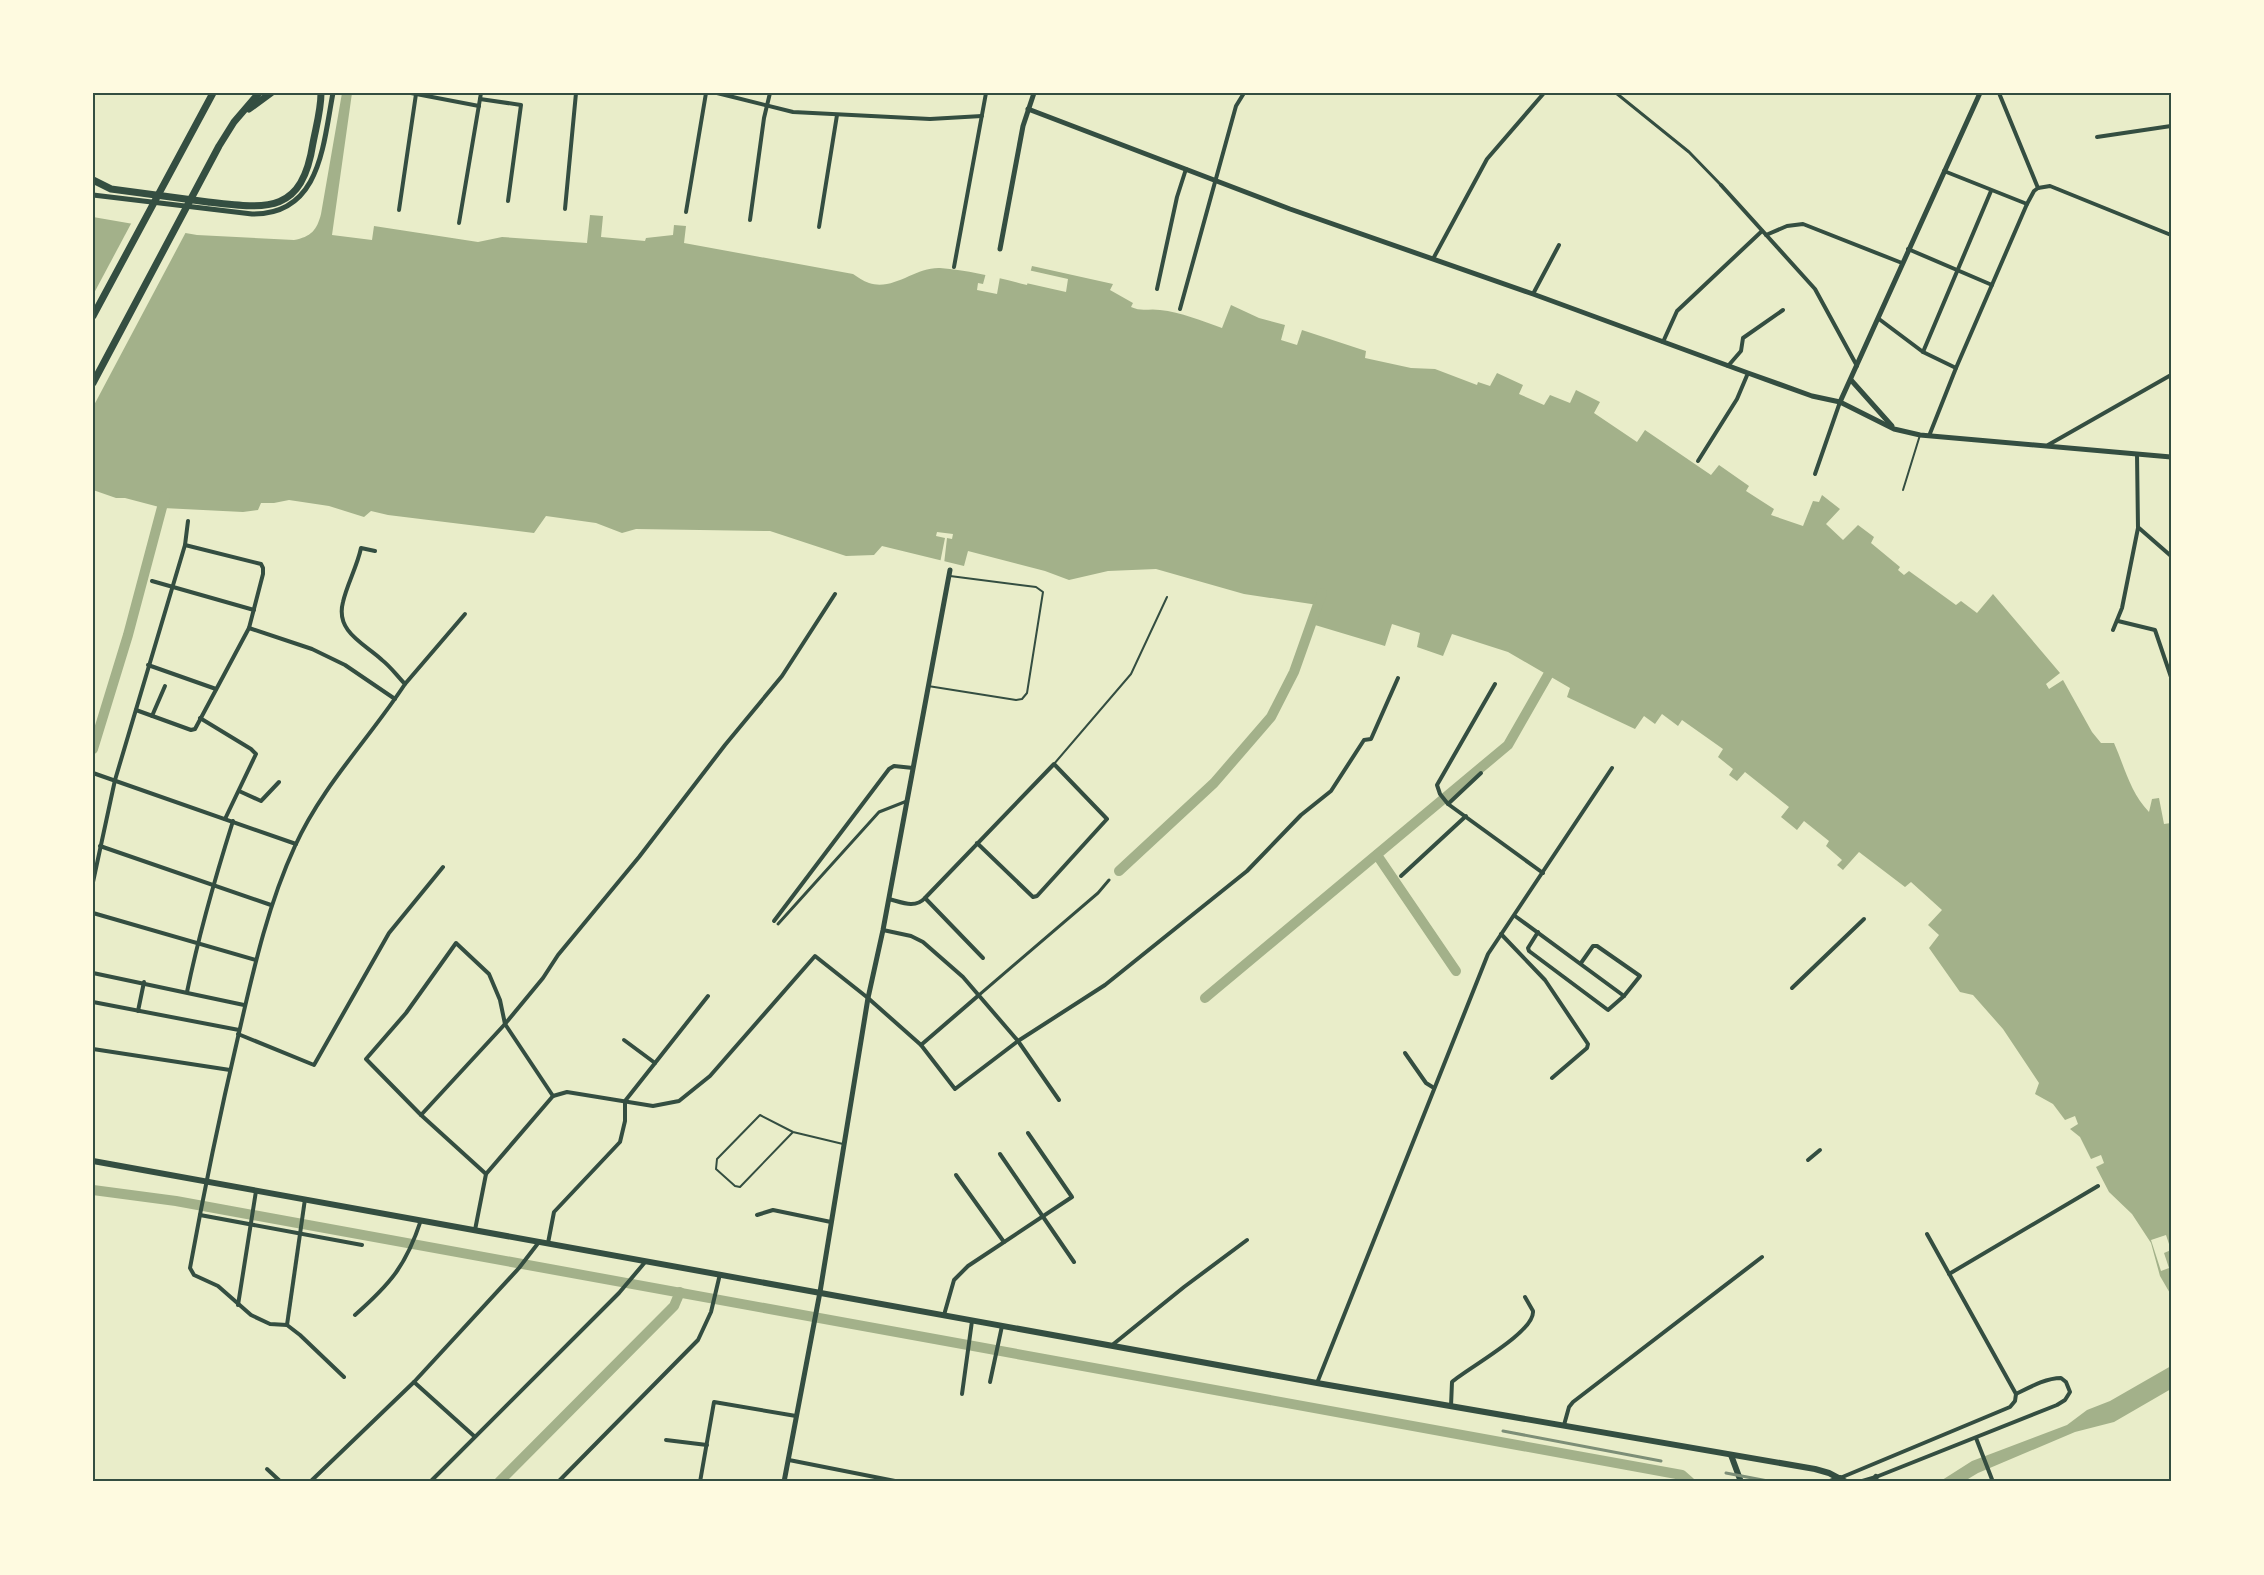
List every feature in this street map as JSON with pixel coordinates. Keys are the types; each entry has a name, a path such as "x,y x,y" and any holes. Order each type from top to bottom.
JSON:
{"main road":[{"path":"93,383 219,146 259,93"},
{"path":"242,114 271,93"},
{"path":"93,180 111,189 234,205 263,207 279,203 293,194 307,174 321,93"},
{"path":"93,316 210,96"},
{"path":"93,1161 1317,1383 1815,1469 1841,1481"},
{"path":"1731,1455 1742,1482"},
{"path":"1830,1482 1841,1481"}],"street":[{"path":"93,195 252,214 262,214 290,206 302,194 319,165 333,93"},
{"path":"399,210 413,93 479,106"},
{"path":"459,223 482,93"},
{"path":"565,210 576,93"},
{"path":"686,212 706,93"},
{"path":"717,93 793,112 837,116 930,119 982,116"},
{"path":"750,220 770,93"},
{"path":"954,267 986,93"},
{"path":"1000,249 1028,109 1034,93"},
{"path":"1180,309 1236,106 1244,93"},
{"path":"1433,259 1487,159 1544,93"},
{"path":"1616,93 1689,152 1815,289 1857,366"},
{"path":"1815,474 1840,402 1980,93"},
{"path":"1999,93 2038,188"},
{"path":"480,99 521,105 508,201"},
{"path":"1028,109 1290,209 1533,294 1812,396 1840,402 1894,429 1929,436 2171,457"},
{"path":"819,227 837,116"},
{"path":"2097,136 2171,126"},
{"path":"1157,289 1177,197 1186,168"},
{"path":"1944,171 2027,204"},
{"path":"1929,436 1956,368 2034,190 2050,186 2171,235"},
{"path":"1923,352 1991,191"},
{"path":"1663,342 1677,311 1764,233 1787,225 1803,224 1902,263"},
{"path":"1533,294 1559,244"},
{"path":"1908,249 1992,285"},
{"path":"1728,366 1740,351 1743,338 1783,310"},
{"path":"1879,319 1923,352 1956,368"},
{"path":"1698,461 1737,399 1748,373"},
{"path":"2044,447 2076,431 2171,375"},
{"path":"1851,380 1894,429"},
{"path":"2113,630 2118,621 2138,528 2137,454"},
{"path":"93,882 115,780 185,545 189,521"},
{"path":"2138,528 2171,556"},
{"path":"136,710 193,730 249,628 264,568 261,564 185,545"},
{"path":"375,551 361,548 342,603 342,618 357,642 375,653 405,684"},
{"path":"784,1482 820,1292 868,998 883,930 949,573"},
{"path":"152,581 254,610"},
{"path":"421,1115 505,1024 543,978 558,955 782,676 836,594"},
{"path":"344,1377 300,1335 287,1326 270,1324 252,1315 218,1286 194,1275 190,1268 218,1119 244,1005 271,905 296,844 323,795 405,684 465,614"},
{"path":"2118,621 2155,630 2171,677"},
{"path":"249,628 312,649 345,665 395,699"},
{"path":"148,665 216,689"},
{"path":"475,1230 486,1174 553,1096 567,1092 653,1106 679,1101 710,1076 815,956 868,998 921,1045 955,1089 1018,1041 1105,985 1247,872 1302,814 1330,791 1364,740 1371,739 1398,678"},
{"path":"1495,684 1437,785 1440,794 1448,804 1543,873"},
{"path":"153,716 165,686"},
{"path":"200,718 250,748 256,754 225,819"},
{"path":"888,899 914,905 920,903 977,843 1054,764 1107,819 1037,896 1031,896 977,843"},
{"path":"776,923 889,770 894,766 913,768"},
{"path":"1317,1383 1488,954 1612,768"},
{"path":"1448,804 1481,773"},
{"path":"95,774 296,844"},
{"path":"239,790 261,801 279,782"},
{"path":"776,923 879,812 907,801"},
{"path":"1401,876 1466,816"},
{"path":"187,992 197,942 233,822"},
{"path":"100,846 271,905"},
{"path":"93,1002 239,1032 314,1065 389,933 443,867"},
{"path":"921,1045 1098,893 1109,880"},
{"path":"925,898 983,958"},
{"path":"93,913 256,960"},
{"path":"1515,916 1624,996"},
{"path":"1792,988 1864,919"},
{"path":"883,930 911,936 923,942 963,978 1018,1041 1059,1100"},
{"path":"1538,932 1528,948 1529,951 1604,1008 1611,1009 1639,980 1640,976 1635,971 1597,946 1593,946 1581,963"},
{"path":"1502,934 1545,980 1588,1044 1587,1048 1552,1078"},
{"path":"486,1174 421,1115 366,1059 406,1013 456,943 489,974 500,1000 505,1024 553,1096"},
{"path":"93,973 244,1005"},
{"path":"138,1011 144,982"},
{"path":"548,1243 554,1212 620,1142 625,1121 625,1101 708,996"},
{"path":"624,1040 655,1063"},
{"path":"93,1049 230,1070"},
{"path":"1405,1053 1426,1083 1434,1088"},
{"path":"945,1315 954,1280 968,1266 1072,1197 1028,1133"},
{"path":"1808,1160 1820,1150"},
{"path":"1000,1154 1074,1262"},
{"path":"956,1175 1004,1242"},
{"path":"1949,1274 2098,1186"},
{"path":"238,1305 256,1190"},
{"path":"287,1326 305,1199"},
{"path":"757,1215 773,1210 831,1222"},
{"path":"200,1213 249,1226 299,1231 362,1245"},
{"path":"355,1315 383,1290 411,1250 421,1220"},
{"path":"1841,1481 2010,1407 2015,1401 2016,1394 1927,1234"},
{"path":"1111,1346 1246,1240"},
{"path":"310,1482 414,1382 540,1242"},
{"path":"1564,1426 1569,1407 1573,1402 1762,1257"},
{"path":"430,1482 636,1275 646,1261"},
{"path":"558,1482 688,1351 705,1328 720,1274"},
{"path":"1451,1406 1452,1382 1510,1342 1532,1321 1533,1311 1525,1297"},
{"path":"962,1394 972,1320"},
{"path":"990,1382 1002,1326"},
{"path":"1859,1482 1874,1480 2057,1405 2065,1400 2070,1392 2066,1382 2061,1378 2052,1378 2016,1394"},
{"path":"414,1382 474,1436"},
{"path":"700,1482 714,1402 796,1416"},
{"path":"1976,1438 1993,1482"},
{"path":"666,1440 707,1445"},
{"path":"788,1460 900,1482"},
{"path":"267,1469 281,1482"}],"lane":[{"path":"1903,490 1920,435"},
{"path":"928,687 1016,700 1022,699 1027,693 1043,592 1036,587 949,573"},
{"path":"1054,764 1134,670 1167,597"},
{"path":"793,1132 740,1187 735,1186 716,1169 717,1159 760,1115 793,1132 843,1144"}],"shaded area":[{"path":"342,93 352,93 332,235 372,240 374,226 478,242 502,237 587,243 590,215 603,216 601,237 645,241 646,238 673,235 674,225 686,226 684,243 853,274 878,285 896,282 922,271 940,268 973,272 1027,285 1032,266 1113,284 1110,290 1133,303 1131,307 1176,313 1222,328 1231,305 1259,318 1285,325 1281,340 1297,345 1302,330 1366,351 1365,358 1411,368 1435,369 1477,385 1478,382 1490,386 1497,373 1523,385 1519,394 1544,405 1550,395 1570,403 1576,390 1600,402 1594,413 1637,442 1645,430 1711,475 1719,465 1749,486 1746,491 1774,509 1771,515 1803,526 1813,501 1819,502 1822,495 1840,509 1826,524 1843,540 1858,525 1874,537 1871,543 1900,567 1898,570 1904,575 1909,571 1956,605 1961,601 1977,613 1993,594 2060,673 2046,684 2049,689 2063,680 2092,732 2101,743 2114,743 2132,788 2142,804 2149,812 2152,799 2159,798 2164,824 2171,823 2171,1295 2160,1276 2151,1243 2132,1214 2109,1192 2096,1167 2104,1163 2101,1155 2091,1159 2080,1137 2070,1129 2078,1124 2075,1116 2065,1120 2053,1104 2035,1094 2039,1083 2003,1029 1973,995 1960,992 1929,948 1939,935 1928,925 1942,910 1911,882 1905,887 1859,852 1843,870 1837,865 1842,860 1826,846 1829,841 1804,821 1797,830 1781,817 1789,807 1745,772 1737,781 1729,775 1733,769 1718,757 1723,749 1682,720 1678,726 1662,714 1655,724 1644,716 1635,729 1567,697 1570,688 1508,652 1452,634 1443,656 1417,647 1420,633 1392,624 1385,646 1315,625 1318,605 1244,594 1156,569 1108,571 1069,580 1045,571 968,551 964,566 882,546 874,555 846,556 770,531 636,529 622,533 596,523 546,516 534,533 371,511 364,517 329,506 289,500 261,503 258,510 243,512 163,508 125,498 116,498 93,490 93,217 197,235 294,240 305,237 315,228 321,214"},
{"path":"2171,1366 2171,1389 2114,1422 2075,1432 1978,1473 1963,1482 1939,1482 1972,1461 2067,1425 2087,1410 2110,1401"}],"pier":[{"path":"133,220 187,230 93,407 93,295"},
{"path":"1028,270 1068,279 1066,292 1000,277 997,294 977,290 978,283 983,284 986,273 1025,281"},
{"path":"937,532 953,534 952,539 947,538 944,564 940,563 945,538 936,536"},
{"path":"2166,1235 2171,1250 2164,1253 2169,1268 2161,1271 2151,1240"}],"waterway":[{"path":"93,749 128,635 165,496"},
{"path":"1119,871 1214,783 1271,717 1294,672 1322,593"},
{"path":"1205,998 1508,745 1548,675"},
{"path":"1377,855 1456,971"},
{"path":"93,1190 176,1201 1682,1475 1690,1482"},
{"path":"499,1482 674,1306 680,1292"}],"railway":[{"path":"1503,1431 1661,1461"},
{"path":"1726,1473 1773,1482"}]}
